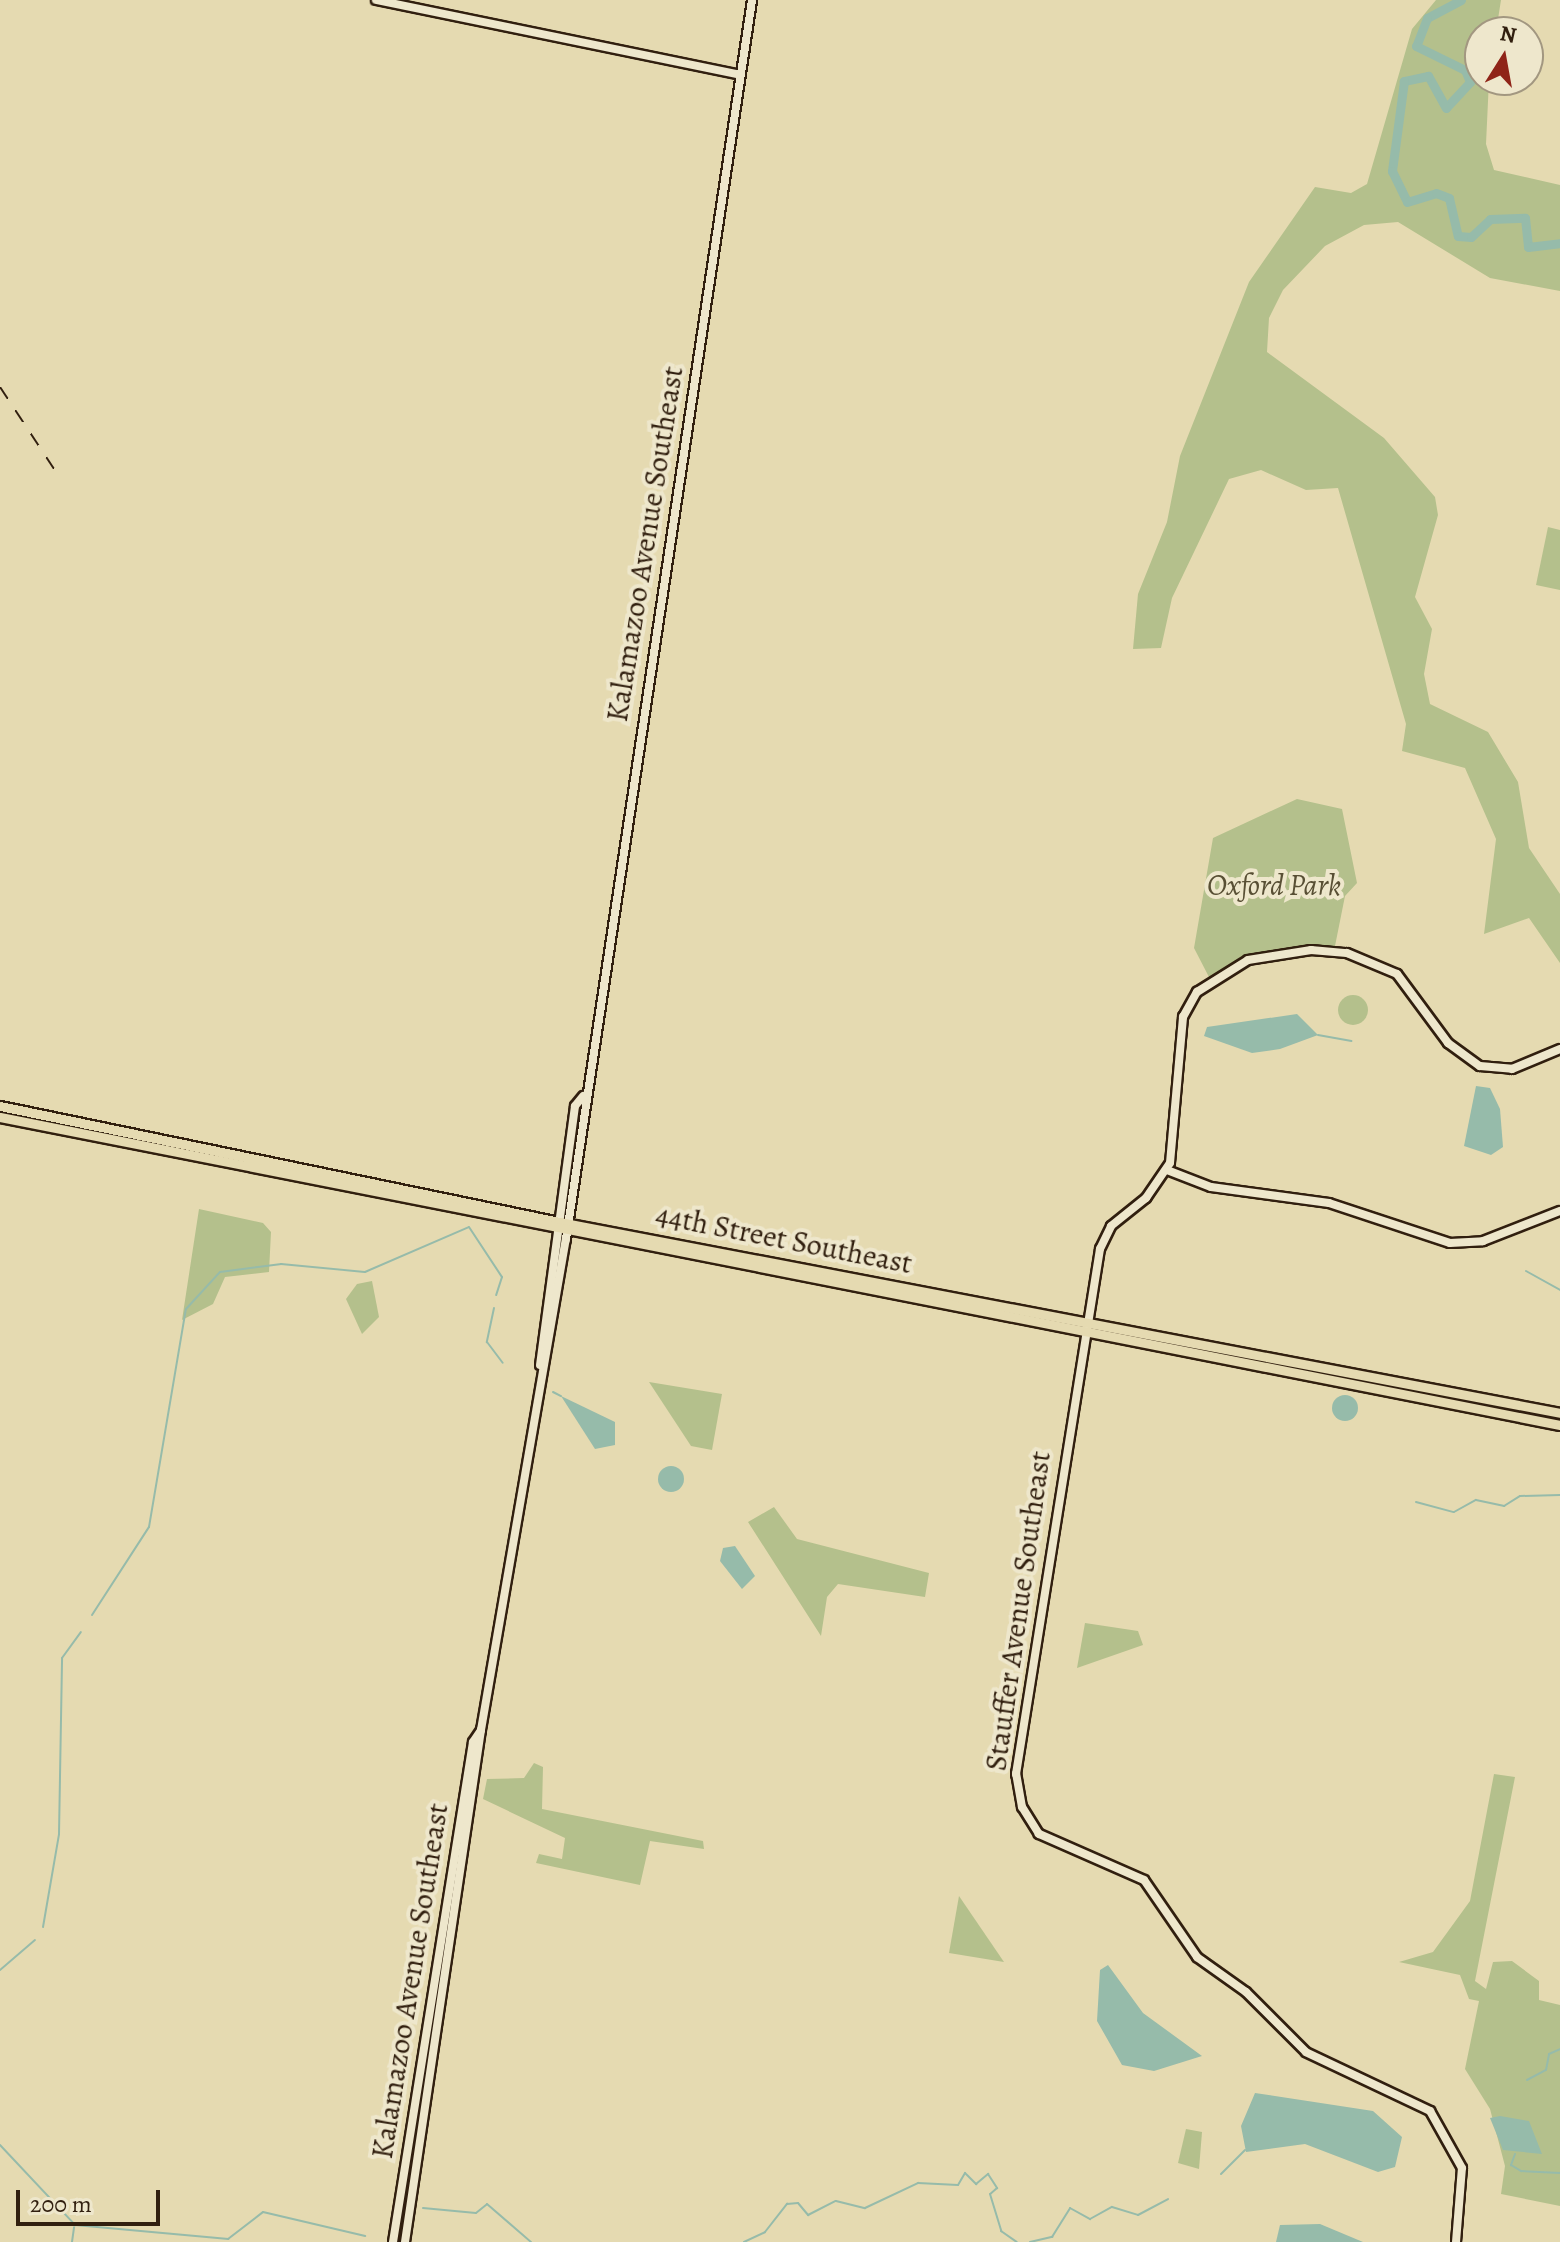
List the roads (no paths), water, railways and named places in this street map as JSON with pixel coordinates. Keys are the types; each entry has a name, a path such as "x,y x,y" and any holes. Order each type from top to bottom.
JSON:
{"main road":[{"path":"376,0 740,75"},
{"name":"Kalamazoo Avenue Southeast","path":"404,2242 448,1979 481,1730 540,1366 541,1322 582,1130 583,1096 752,0"},
{"path":"1560,1049 1512,1069 1480,1066 1448,1043 1381,963 1311,950 1248,960 1205,983 1183,1017 1178,1132 1167,1170 1211,1187 1329,1203 1450,1243 1483,1241 1560,1211"},
{"name":"Kalamazoo Avenue Southeast","path":"540,1366 550,1339 573,1116 583,1096"},
{"name":"44th Street Southeast","path":"0,1106 463,1202 719,1263 960,1308 1192,1341 1560,1413"},
{"path":"573,1116 582,1130"},
{"name":"44th Street Southeast","path":"0,1117 449,1209 735,1255 998,1304 1205,1355 1560,1425"},
{"path":"51,1128 69,1120"},
{"path":"140,1146 155,1138"},
{"path":"174,1153 193,1146"},
{"path":"277,1174 291,1166"},
{"name":"Stauffer Avenue Southeast","path":"1167,1170 1105,1236 1085,1326 1017,1767 1022,1807 1051,1843 1114,1861 1146,1882 1197,1957 1247,1992 1318,2061 1430,2111 1462,2168 1456,2242"},
{"path":"364,1192 380,1184"},
{"path":"382,1196 398,1188"},
{"path":"449,1209 463,1202"},
{"path":"719,1263 735,1255"},
{"path":"750,1269 769,1261"},
{"path":"886,1294 903,1286"},
{"path":"960,1308 998,1304"},
{"path":"541,1322 550,1339"},
{"path":"1183,1350 1192,1341"},
{"path":"1205,1355 1218,1346"},
{"path":"1227,1359 1261,1363 1269,1356"},
{"path":"1366,1386 1384,1378"},
{"path":"1430,1399 1450,1391"},
{"name":"Kalamazoo Avenue Southeast","path":"393,2242 473,1742 481,1730"},
{"path":"454,1859 461,1868 459,1906"},
{"path":"444,1926 441,1969 448,1979"},
{"path":"418,2089 428,2100"},
{"path":"401,2192 409,2217"},
{"path":"395,2229 404,2242"}],"waterway":[{"path":"1461,0 1427,18 1416,46 1465,70 1470,82 1446,108 1428,76 1404,81 1392,171 1407,202 1436,193 1449,198 1458,236 1471,237 1490,219 1525,218 1528,247 1560,243"},
{"path":"1318,1035 1351,1041"},
{"path":"92,1615 149,1527 186,1309 220,1272 281,1264 365,1272 469,1227 502,1277 496,1295"},
{"path":"1526,1271 1560,1290"},
{"path":"494,1308 487,1342 503,1363"},
{"path":"553,1392 561,1396"},
{"path":"1416,1502 1454,1512 1476,1500 1504,1506 1520,1496 1560,1495"},
{"path":"43,1927 59,1834 62,1658 81,1632"},
{"path":"0,1970 35,1940"},
{"path":"1527,2080 1546,2070 1549,2054 1560,2049"},
{"path":"0,2145 75,2225 228,2239 263,2212 365,2236"},
{"path":"1221,2174 1245,2150"},
{"path":"1515,2154 1511,2165 1521,2171 1560,2173"},
{"path":"744,2242 765,2232 787,2204 798,2203 808,2215 836,2201 865,2208 918,2183 958,2185 965,2173 976,2184 988,2174 997,2188 990,2194 1001,2231 1017,2242"},
{"path":"1030,2242 1052,2237 1070,2208 1090,2219 1112,2207 1138,2215 1168,2199"},
{"path":"423,2208 476,2213 487,2204 531,2242"},
{"path":"72,2242 74,2227"}],"railway":[{"path":"0,387 60,478"}],"park label":[{"name":"Oxford Park","path":"1274,885"}]}
